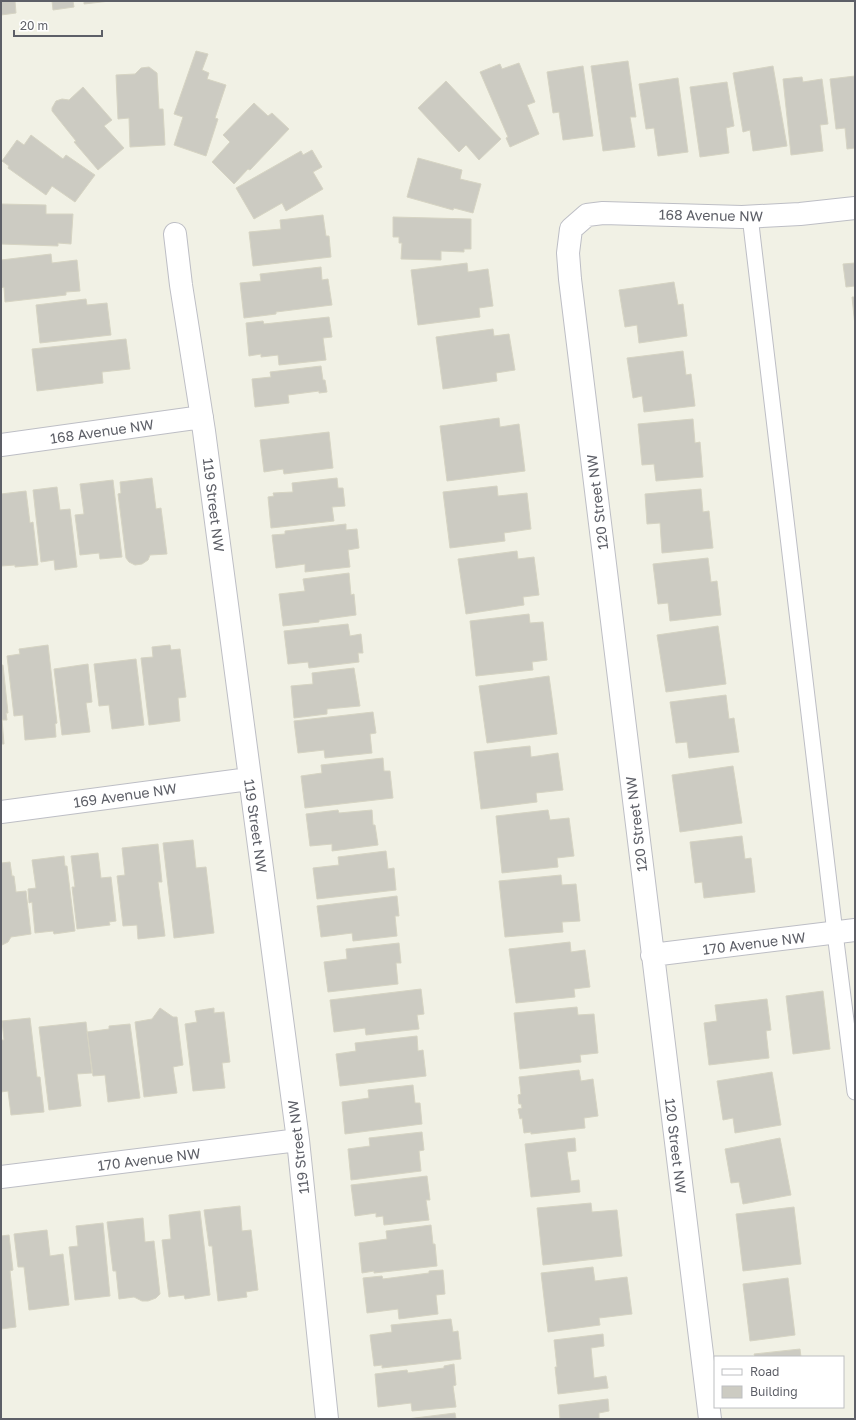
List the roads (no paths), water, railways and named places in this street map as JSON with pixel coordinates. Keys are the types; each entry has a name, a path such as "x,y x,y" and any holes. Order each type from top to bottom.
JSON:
{"street":[{"name":"168 Avenue NW","path":"571,229 587,215 604,213 750,216 800,214 855,208"},
{"name":"120 Street NW","path":"571,229 568,252 570,279 710,1419"},
{"name":"119 Street NW","path":"175,234 181,285 202,416 298,1140 327,1419"},
{"name":"168 Avenue NW","path":"1,445 202,416"},
{"name":"169 Avenue NW","path":"1,812 249,779"},
{"name":"170 Avenue NW","path":"652,955 845,931"},
{"name":"170 Avenue NW","path":"1,1178 298,1140"}],"lane":[{"path":"750,216 845,931 855,1092"}]}
